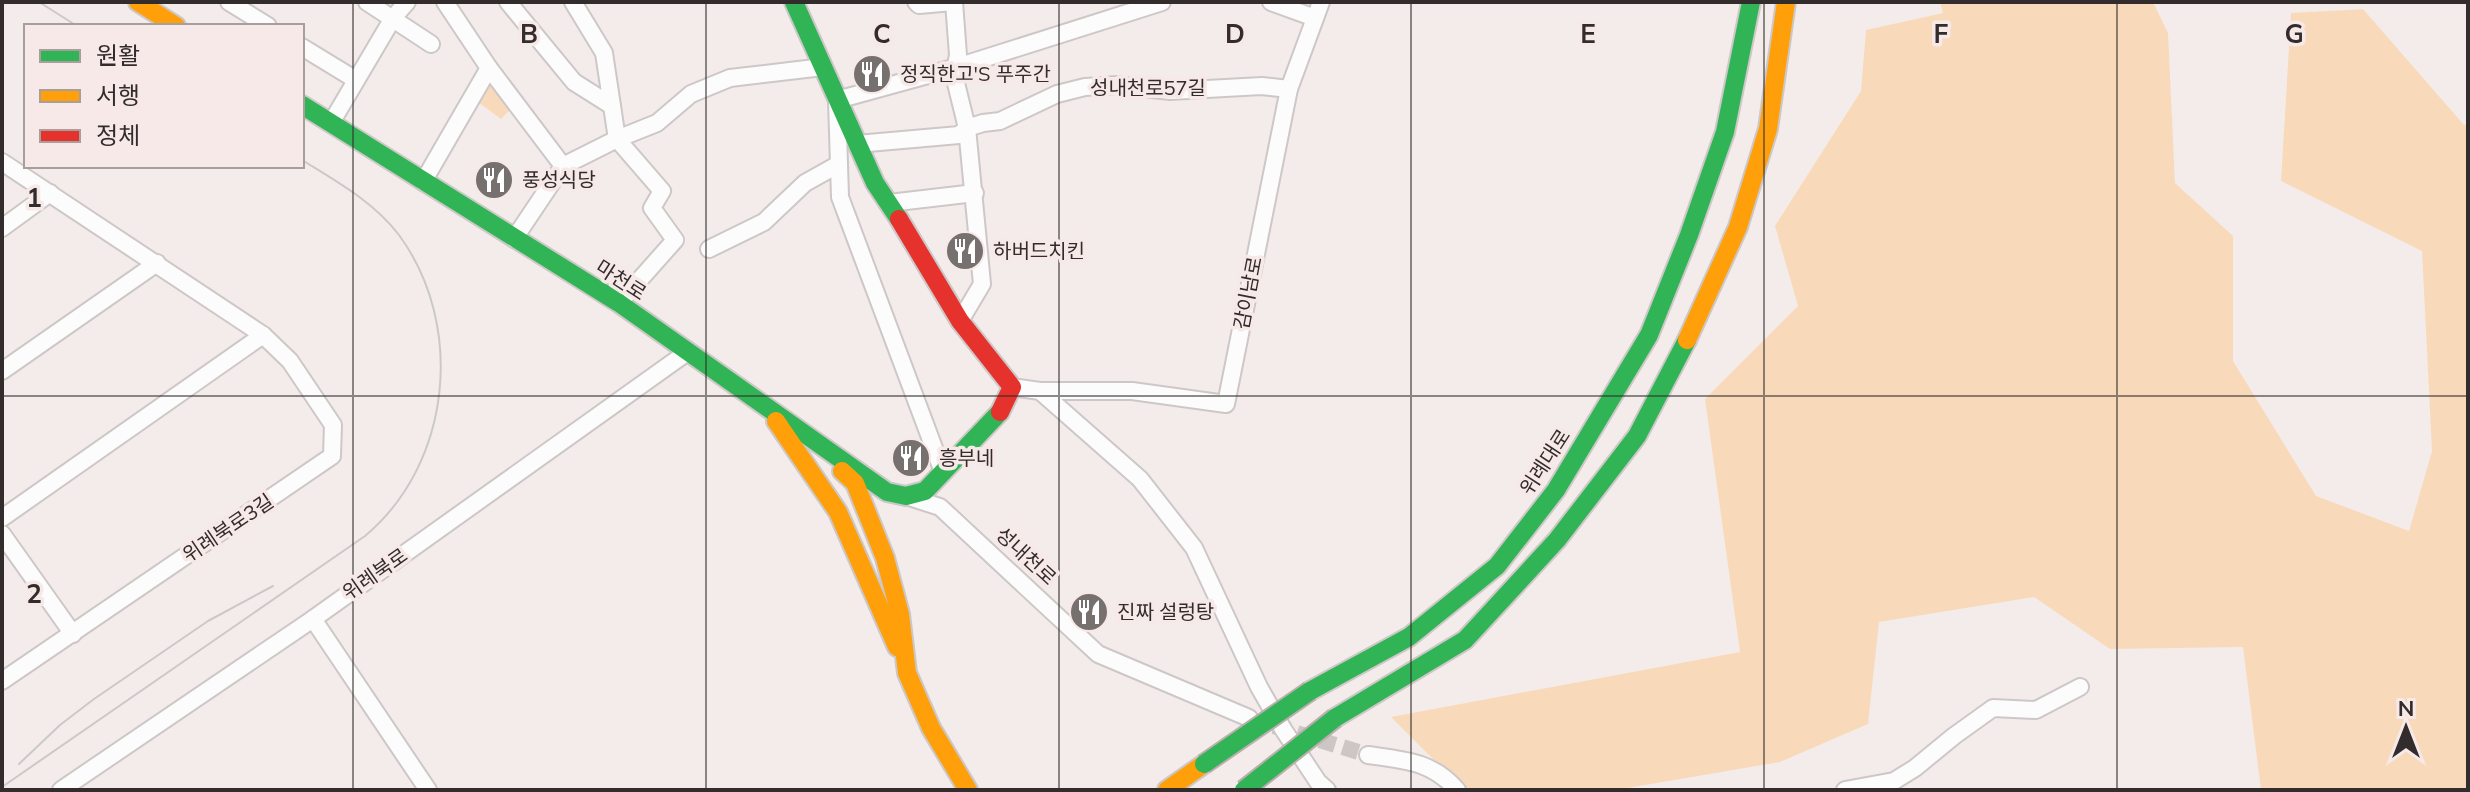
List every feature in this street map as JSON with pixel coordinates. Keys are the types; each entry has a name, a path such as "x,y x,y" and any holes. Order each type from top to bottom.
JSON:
{"main road":[{"path":"138,2 173,24"},
{"path":"794,2 875,183 960,321 1012,387 1001,411 923,493 909,497"},
{"name":"위례대로","path":"1167,790 1310,691 1409,637 1497,566 1556,490 1649,335 1689,235 1725,132 1751,2"},
{"path":"1244,790 1335,718 1465,640 1557,540 1637,436 1696,323 1738,227 1768,129 1786,2"},
{"name":"마천로","path":"304,106 619,303 892,496 909,497"},
{"path":"772,413 838,512 931,728 968,790"},
{"path":"806,438 855,483 885,558 900,614 907,673"}],"street":[{"path":"229,2 250,8 266,24"},
{"path":"367,2 431,44"},
{"path":"331,123 393,18 407,2"},
{"path":"445,2 489,68 563,166"},
{"path":"508,2 574,82 612,106"},
{"path":"573,2 604,53 617,139 662,191 652,208 675,240 619,303"},
{"path":"916,2 919,5 954,2 958,40 954,75 967,128 982,284 960,321"},
{"path":"943,472 840,197 837,100 957,67 1162,2"},
{"path":"1271,2 1318,10"},
{"name":"감이남로","path":"1040,391 1132,391 1226,404 1289,89 1318,10"},
{"path":"304,48 356,80"},
{"path":"514,239 563,166 657,123 691,94 730,78 823,67"},
{"path":"423,182 489,68"},
{"name":"성내천로57길","path":"857,144 959,135 967,128 1000,121 1057,94 1085,87 1118,85 1170,91 1262,86 1289,89"},
{"name":"위례북로3길","path":"2,162 263,335 290,361 333,425 332,456 2,681"},
{"path":"709,249 764,222 805,183 839,164"},
{"path":"2,228 50,193"},
{"path":"889,203 975,193"},
{"path":"2,371 157,263"},
{"path":"2,518 263,335"},
{"name":"위례북로","path":"61,790 313,619 686,353"},
{"path":"1012,387 1040,391 1140,479 1194,548 1259,687 1283,729 1318,782 1327,790"},
{"name":"성내천로","path":"909,497 940,507 1098,654 1249,718"},
{"path":"2,534 73,634"},
{"path":"313,619 428,790"},
{"path":"1845,790 1894,781 1993,708 2036,710 2080,687"},
{"path":"1368,755 1418,762 1447,778 1457,790"}],"shaded area":[{"path":"1940,2 2153,2 2168,33 2175,183 2233,236 2233,361 2316,496 2409,531 2432,451 2422,251 2281,181 2291,13 2363,9 2464,125 2468,123 2468,790 2261,790 2243,647 2110,649 2034,597 1879,622 1868,724 1780,762 1616,790 1464,790 1391,717 1740,652 1705,399 1798,306 1775,226 1861,91 1866,30 1943,13"},
{"path":"490,81 513,107 501,119 478,102"}],"tunnel":[{"path":"1274,726 1368,755"}],"tram line":[{"path":"39,2 74,24"},
{"path":"2,787 365,536 394,506 416,471 431,432 439,392 440,351 434,310 420,271 399,235 378,212 304,161"},
{"path":"19,764 60,725 94,699 208,621 273,586"}],"traffic: fast":[{"path":"794,2 875,183 899,219"},
{"path":"1310,691 1409,637 1497,566 1556,490 1649,335 1689,235 1725,132 1751,2"},
{"path":"304,106 619,303 887,492 906,496 925,491 1000,412"},
{"path":"1335,718 1465,640 1557,540 1637,436 1687,340"},
{"path":"1204,764 1310,691"},
{"path":"1244,790 1335,718"}],"traffic: slow":[{"path":"138,2 173,24"},
{"path":"1687,340 1738,227 1768,129 1786,2"},
{"path":"776,421 838,512 897,647"},
{"path":"842,471 855,483 885,558 900,614 907,673 931,728 968,790"},
{"path":"1167,790 1204,764"}],"traffic: jam":[{"path":"899,219 960,321 1012,387 1000,412"}],"place":[{"name":"정직한고'S 푸주간","path":"872,74"},
{"name":"풍성식당","path":"494,180"},
{"name":"하버드치킨","path":"965,251"},
{"name":"흥부네","path":"911,458"},
{"name":"진짜 설렁탕","path":"1089,612"}]}
